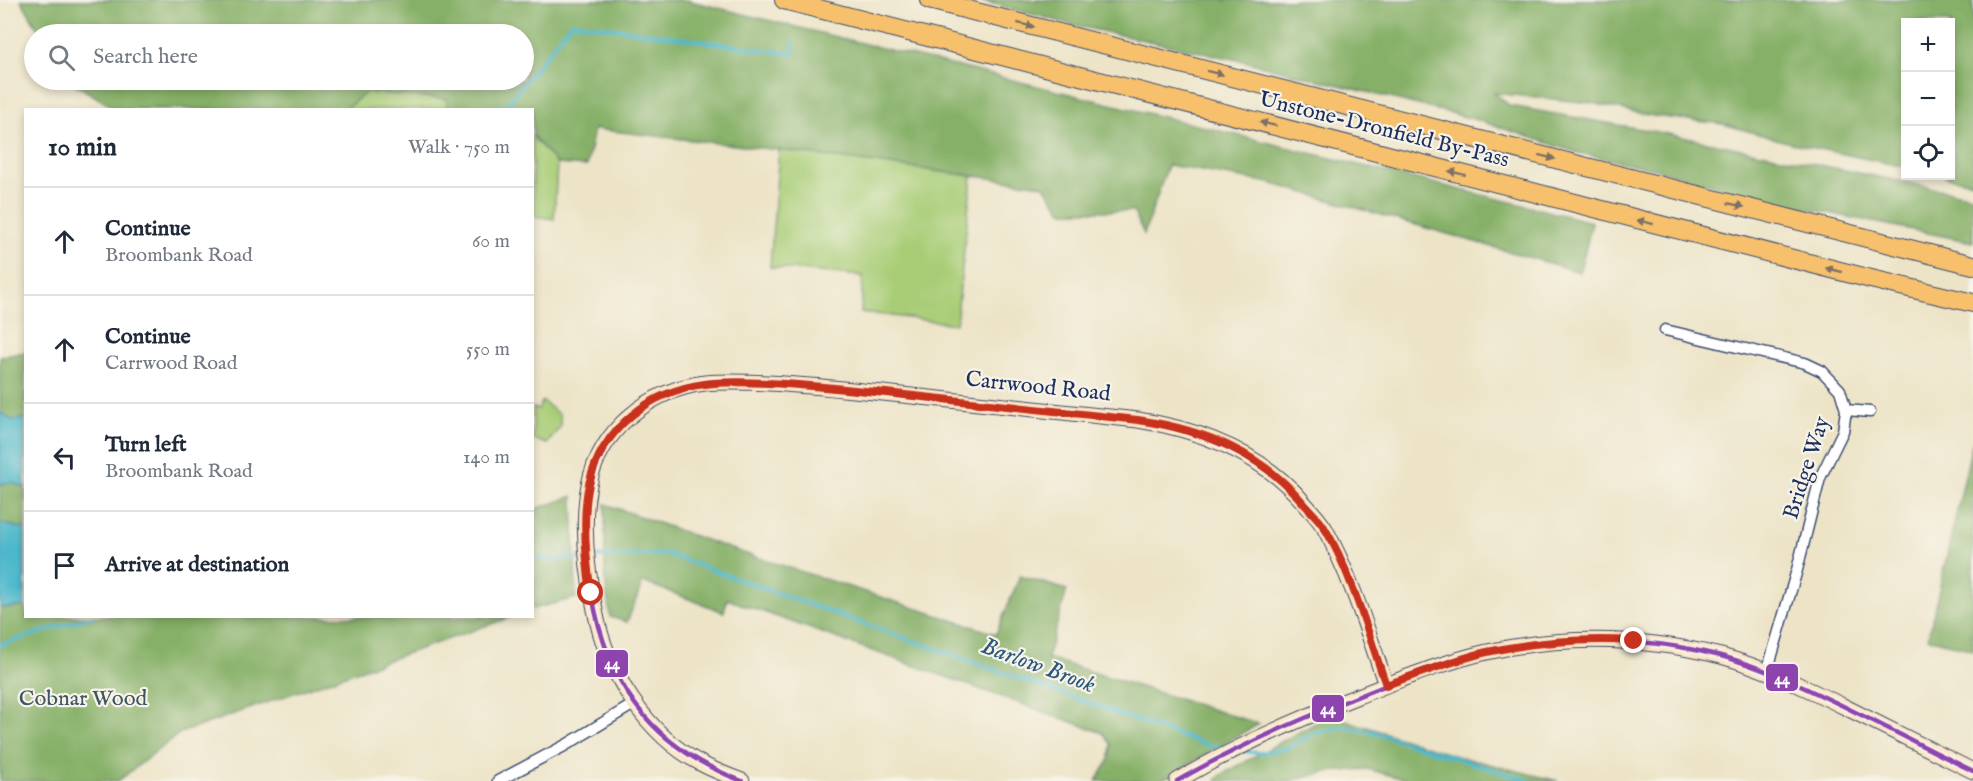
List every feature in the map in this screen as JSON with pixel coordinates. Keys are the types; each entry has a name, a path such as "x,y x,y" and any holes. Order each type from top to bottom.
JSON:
{"highway":[{"name":"Unstone-Dronfield By-Pass","path":"784,0 1871,279 1973,303"},
{"name":"Unstone-Dronfield By-Pass","path":"929,0 1973,265"},
{"path":"1928,253 1973,260"},
{"path":"1871,279 1973,309"}],"street":[{"name":"Bridge Way","path":"1665,330 1805,363 1822,371 1840,390 1846,410 1843,431 1820,478 1794,581 1767,672"},
{"name":"Carrwood Road","path":"742,781 702,764 680,750 634,704 612,666 599,633 590,587 586,508 590,483 604,446 623,421 646,403 671,392 704,384 737,382 813,386 1170,425 1225,443 1260,463 1294,491 1324,526 1341,562 1386,685"},
{"path":"1846,410 1870,412"},
{"path":"1177,781 1251,742 1314,713 1386,685 1487,652 1566,641 1631,641 1672,646 1723,657 1801,686 1973,771"},
{"path":"498,781 574,741 634,704"}],"green space":[{"path":"21,0 686,0 1592,222 1580,272 1270,183 1168,165 1144,234 1133,211 1062,211 1043,185 779,150 594,129 587,166 557,164 534,137 534,108 446,108 448,99 366,92 346,108 114,108 85,90 534,90 534,24 35,24"},
{"path":"978,0 1973,0 1973,182 1955,178 1955,18 1901,18 1901,166 1787,142 1723,124 1653,116 1592,103 1494,93 1510,106 1658,132 1973,196 1973,242 1769,201 1663,171 1575,152 1474,119 1243,61 1073,25"},
{"path":"366,92 448,99 446,108 347,108"},
{"path":"534,138 557,164 554,219 534,216"},
{"path":"779,150 972,176 956,324 861,312 863,276 770,267"},
{"path":"24,352 24,419 11,420 0,412 0,357"},
{"path":"542,401 560,415 560,427 547,444 534,439 534,408 539,409"},
{"path":"1973,441 1973,650 1928,638"},
{"path":"11,482 24,488 24,529 0,523 0,484"},
{"path":"573,496 576,598 534,609 534,510"},
{"path":"605,504 728,548 996,634 1020,576 1067,590 1047,658 1259,724 1160,781 1096,781 1109,761 1111,744 1103,733 727,599 724,612 643,582 627,622 610,617 605,579"},
{"name":"Cobnar Wood","path":"24,606 24,618 508,618 180,733 118,781 0,781 0,607"},
{"path":"1330,715 1456,756 1558,781 1411,781 1367,769 1326,772 1291,781 1216,781 1221,775"}],"water":[{"path":"0,412 11,420 24,419 24,488 11,482 0,484"},
{"path":"0,523 24,529 24,606 0,607"}],"waterway":[{"path":"534,70 572,22 792,54 794,43"},
{"path":"505,108 519,90"},
{"name":"Barlow Brook","path":"590,557 667,554 1207,745 1227,748"},
{"name":"Barlow Brook","path":"534,557 546,560 582,558"},
{"name":"Barlow Brook","path":"0,645 87,618"},
{"name":"Barlow Brook","path":"1243,751 1259,753 1288,748 1312,734 1340,727 1370,731 1529,781"}],"transit line":[{"name":"44","path":"742,781 713,768 664,736 628,694 614,669 603,641 586,556 587,502 592,476 602,451 617,429 653,400 705,383 734,382 825,387 1138,420 1183,430 1226,446 1265,468 1300,499 1324,527 1352,584 1386,685"},
{"name":"44","path":"1177,781 1220,757 1286,726 1436,666 1516,646 1604,640 1634,641 1692,649 1751,666 1839,704 1973,771"}],"route":[{"path":"591,593 586,508 590,483 604,446 623,421 646,403 671,392 704,384 737,382 813,386 1138,420 1193,431 1225,443 1260,463 1294,491 1324,526 1356,600 1386,685 1487,652 1566,641 1634,641"}]}
